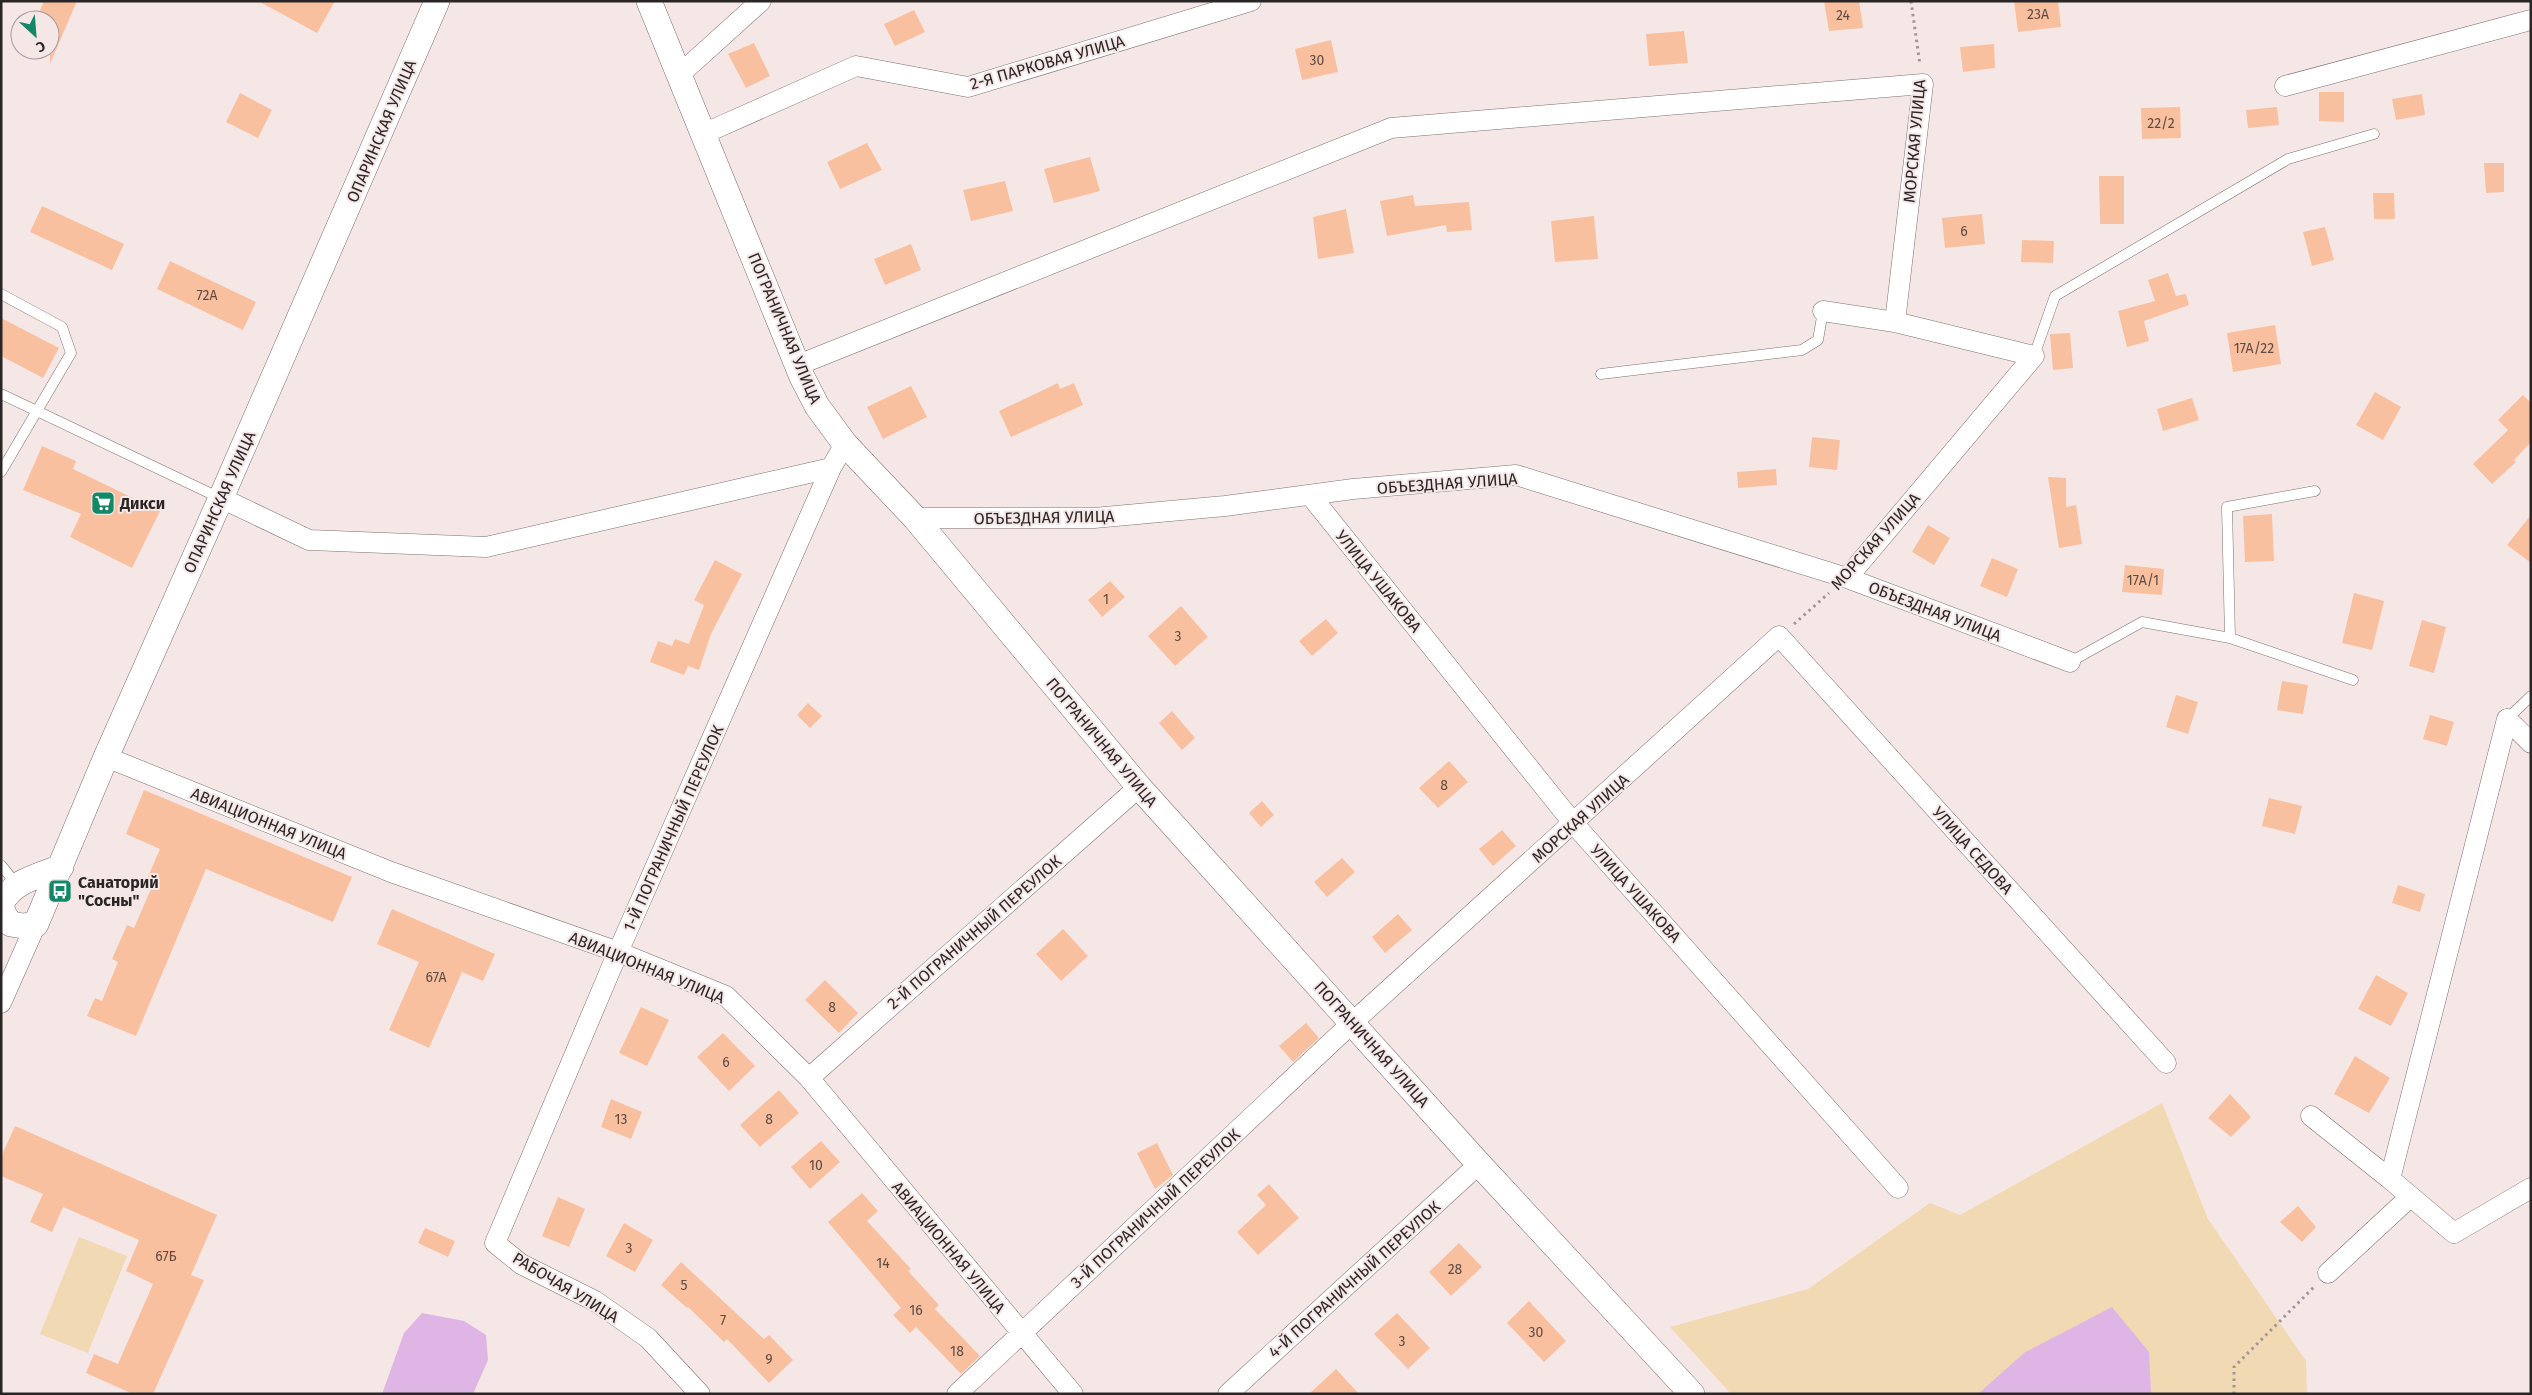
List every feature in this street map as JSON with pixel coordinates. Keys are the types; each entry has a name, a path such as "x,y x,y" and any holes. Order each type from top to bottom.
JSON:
{"street":[{"name":"ОПАРИНСКАЯ УЛИЦА","path":"1,1003 61,867 106,757 437,1"},
{"name":"ПОГРАНИЧНАЯ УЛИЦА","path":"649,1 798,366 817,406 845,444 914,518 1139,787 1479,1164 1692,1394"},
{"path":"679,75 762,1"},
{"name":"2-Я ПАРКОВАЯ УЛИЦА","path":"703,134 856,66 968,87 1251,1"},
{"path":"2285,86 2531,20"},
{"path":"798,366 1391,128 1923,84"},
{"name":"МОРСКАЯ УЛИЦА","path":"1895,322 1923,84"},
{"path":"1824,311 1895,322 2034,356"},
{"name":"МОРСКАЯ УЛИЦА","path":"1847,578 2034,356"},
{"name":"1-Й ПОГРАНИЧНЫЙ ПЕРЕУЛОК","path":"495,1243 618,952 832,468 845,444"},
{"path":"221,498 309,540 486,547 832,468"},
{"name":"ОБЪЕЗДНАЯ УЛИЦА","path":"914,518 1094,518 1516,475 1847,578 2070,662"},
{"name":"УЛИЦА УШАКОВА","path":"1310,495 1574,824 1898,1188"},
{"name":"МОРСКАЯ УЛИЦА","path":"1352,1022 1574,824 1779,636"},
{"name":"УЛИЦА СЕДОВА","path":"1779,636 2166,1063"},
{"path":"2507,719 2531,743"},
{"path":"2390,1179 2507,719"},
{"name":"АВИАЦИОННАЯ УЛИЦА","path":"106,757 391,872 618,952 726,996 809,1078 1073,1394"},
{"name":"2-Й ПОГРАНИЧНЫЙ ПЕРЕУЛОК","path":"809,1078 1139,787"},
{"path":"36,924 23,926 11,924 4,914 1,904 6,892 18,884 61,867"},
{"name":"3-Й ПОГРАНИЧНЫЙ ПЕРЕУЛОК","path":"957,1394 1352,1022"},
{"path":"2311,1116 2454,1233 2531,1188"},
{"name":"4-Й ПОГРАНИЧНЫЙ ПЕРЕУЛОК","path":"1228,1394 1479,1164"},
{"path":"2328,1273 2410,1197"},
{"name":"РАБОЧАЯ УЛИЦА","path":"495,1243 521,1264 595,1301 648,1338 700,1394"}],"lane":[{"path":"2034,356 2055,296 2288,159 2374,134"},
{"path":"1,294 62,327 71,352 1,472"},
{"path":"1601,374 1802,350 1818,340 1824,311"},
{"path":"1,394 221,498"},
{"path":"2230,638 2227,507 2315,491"},
{"path":"2070,662 2142,622 2230,638 2353,680"},
{"path":"2507,719 2531,696"},
{"path":"1,865 18,884"}],"path":[{"name":"МОРСКАЯ УЛИЦА","path":"1911,1 1923,84"},
{"name":"МОРСКАЯ УЛИЦА","path":"1779,636 1847,578"},
{"path":"2234,1394 2234,1367 2328,1273"}],"shaded area":[{"path":"2162,1103 2208,1219 2306,1361 2307,1394 1731,1394 1670,1327 1808,1289 1930,1203 1960,1215"},
{"path":"79,1237 127,1256 88,1353 40,1334"},
{"path":"2112,1307 2149,1352 2151,1394 1978,1394 2024,1353"},
{"path":"422,1313 464,1321 486,1335 488,1360 473,1394 382,1394 404,1333"}],"building":[{"path":"44,1 77,1 60,41 60,10 40,10"},
{"path":"258,1 335,1 317,33"},
{"path":"1824,1 1859,1 1863,28 1829,31"},
{"path":"2014,1 2058,1 2061,27 2018,32"},
{"path":"914,10 925,32 895,46 884,24"},
{"path":"1684,31 1688,63 1649,66 1646,34"},
{"path":"1331,40 1338,72 1302,80 1295,49"},
{"path":"754,43 770,76 746,88 728,54"},
{"path":"1994,44 1995,68 1963,72 1960,47"},
{"path":"2319,92 2344,92 2344,122 2319,121"},
{"path":"240,93 272,110 258,138 226,122"},
{"path":"2422,94 2425,115 2396,120 2392,99"},
{"path":"2180,107 2181,138 2142,139 2141,108"},
{"path":"2277,107 2279,125 2248,128 2246,110"},
{"path":"867,143 882,170 840,189 827,162"},
{"path":"1090,157 1100,191 1054,203 1044,169"},
{"path":"2484,163 2504,163 2504,192 2486,193"},
{"path":"2099,176 2124,176 2124,224 2100,224"},
{"path":"1005,181 1013,211 971,221 963,190"},
{"path":"2373,193 2394,193 2395,219 2374,219"},
{"path":"1413,195 1415,206 1469,202 1472,230 1447,232 1446,225 1387,236 1380,201"},
{"path":"42,206 124,244 112,270 30,232"},
{"path":"1346,209 1354,253 1318,259 1313,217"},
{"path":"1982,214 1985,244 1945,248 1942,218"},
{"path":"1594,216 1598,259 1555,262 1551,221"},
{"path":"2325,227 2334,260 2312,266 2303,232"},
{"path":"2022,240 2054,241 2053,263 2021,262"},
{"path":"911,244 921,270 885,285 874,259"},
{"path":"170,261 256,302 243,330 157,289"},
{"path":"2168,273 2176,296 2186,294 2189,305 2144,321 2149,341 2127,347 2118,311 2155,301 2148,280"},
{"path":"1,318 59,348 43,378 1,356"},
{"path":"2275,325 2281,364 2233,372 2227,333"},
{"path":"2070,333 2073,368 2053,370 2050,334"},
{"path":"1058,383 1060,389 1074,383 1083,405 1011,437 999,411"},
{"path":"911,386 927,417 883,439 867,407"},
{"path":"2375,392 2401,407 2383,440 2356,425"},
{"path":"2523,395 2531,403 2531,442 2514,460 2516,462 2492,484 2473,464 2508,430 2498,420"},
{"path":"2192,398 2199,420 2163,431 2157,409"},
{"path":"1812,437 1840,440 1837,470 1809,467"},
{"path":"42,446 76,461 73,469 160,511 132,568 70,537 81,514 23,490"},
{"path":"1776,469 1777,485 1738,488 1737,472"},
{"path":"2048,477 2066,478 2066,507 2076,505 2082,544 2059,548"},
{"path":"2272,514 2274,561 2245,562 2243,516"},
{"path":"2531,515 2531,563 2507,545"},
{"path":"1928,525 1950,538 1934,565 1912,552"},
{"path":"1992,558 2018,569 2007,597 1980,586"},
{"path":"715,560 742,574 711,634 699,670 688,666 684,675 650,662 658,641 672,646 675,639 689,644 704,605 694,600"},
{"path":"2125,565 2164,569 2162,595 2122,592"},
{"path":"1110,581 1125,597 1102,617 1088,600"},
{"path":"2354,593 2384,601 2372,650 2342,643"},
{"path":"1181,606 1208,637 1175,666 1148,636"},
{"path":"1326,619 1338,633 1312,656 1299,641"},
{"path":"2422,620 2446,627 2434,673 2409,666"},
{"path":"2282,681 2308,685 2303,714 2277,710"},
{"path":"2176,695 2198,702 2188,734 2166,727"},
{"path":"808,703 822,716 810,728 797,715"},
{"path":"1172,711 1195,738 1182,750 1159,723"},
{"path":"2430,715 2454,722 2447,746 2423,739"},
{"path":"1449,761 1468,782 1438,808 1419,788"},
{"path":"144,790 352,877 333,922 206,869 136,1036 87,1016 95,998 102,1001 118,962 112,959 127,925 134,928 151,889 144,886 160,849 126,834"},
{"path":"2269,798 2302,806 2295,834 2262,826"},
{"path":"1262,801 1274,815 1261,827 1249,813"},
{"path":"1502,830 1516,846 1493,866 1479,849"},
{"path":"1342,858 1355,872 1327,897 1314,882"},
{"path":"2398,885 2425,894 2420,912 2392,903"},
{"path":"392,909 495,954 483,981 462,972 429,1048 389,1030 419,962 377,944"},
{"path":"1398,914 1412,930 1385,953 1372,937"},
{"path":"1063,929 1088,956 1061,981 1036,954"},
{"path":"2376,975 2408,993 2391,1026 2358,1009"},
{"path":"825,980 858,1013 839,1033 805,1000"},
{"path":"641,1007 669,1020 647,1066 619,1053"},
{"path":"1306,1023 1319,1038 1293,1062 1279,1046"},
{"path":"723,1033 755,1066 729,1091 697,1057"},
{"path":"2355,1056 2390,1078 2369,1113 2334,1094"},
{"path":"779,1090 799,1113 760,1147 740,1125"},
{"path":"2230,1094 2251,1117 2231,1137 2208,1118"},
{"path":"611,1099 642,1112 631,1139 601,1127"},
{"path":"15,1126 217,1215 191,1275 204,1280 153,1394 133,1394 86,1373 94,1354 118,1364 153,1284 126,1271 139,1240 63,1207 52,1232 30,1222 43,1194 1,1176 1,1157"},
{"path":"821,1141 840,1162 810,1189 791,1167"},
{"path":"1157,1143 1173,1175 1155,1189 1137,1153"},
{"path":"1269,1184 1299,1218 1258,1255 1237,1232 1266,1205 1257,1195"},
{"path":"862,1193 878,1211 867,1221 911,1269 908,1271 939,1305 935,1309 980,1356 961,1374 916,1327 910,1333 893,1315 901,1308 828,1222"},
{"path":"558,1197 585,1209 569,1247 542,1236"},
{"path":"2298,1206 2316,1227 2302,1242 2280,1222"},
{"path":"624,1223 653,1240 635,1272 606,1256"},
{"path":"425,1228 455,1241 448,1257 418,1243"},
{"path":"1459,1243 1482,1267 1451,1296 1429,1272"},
{"path":"681,1262 764,1339 769,1335 793,1360 769,1383 727,1339 724,1342 688,1307 661,1285"},
{"path":"1529,1301 1566,1341 1544,1362 1507,1323"},
{"path":"1397,1313 1430,1348 1408,1369 1374,1334"},
{"path":"1336,1369 1359,1394 1309,1394"}],"place":[{"name":"Дикси","path":"103,503"},
{"name":"Санаторий \"Сосны\"","path":"60,891"}]}
